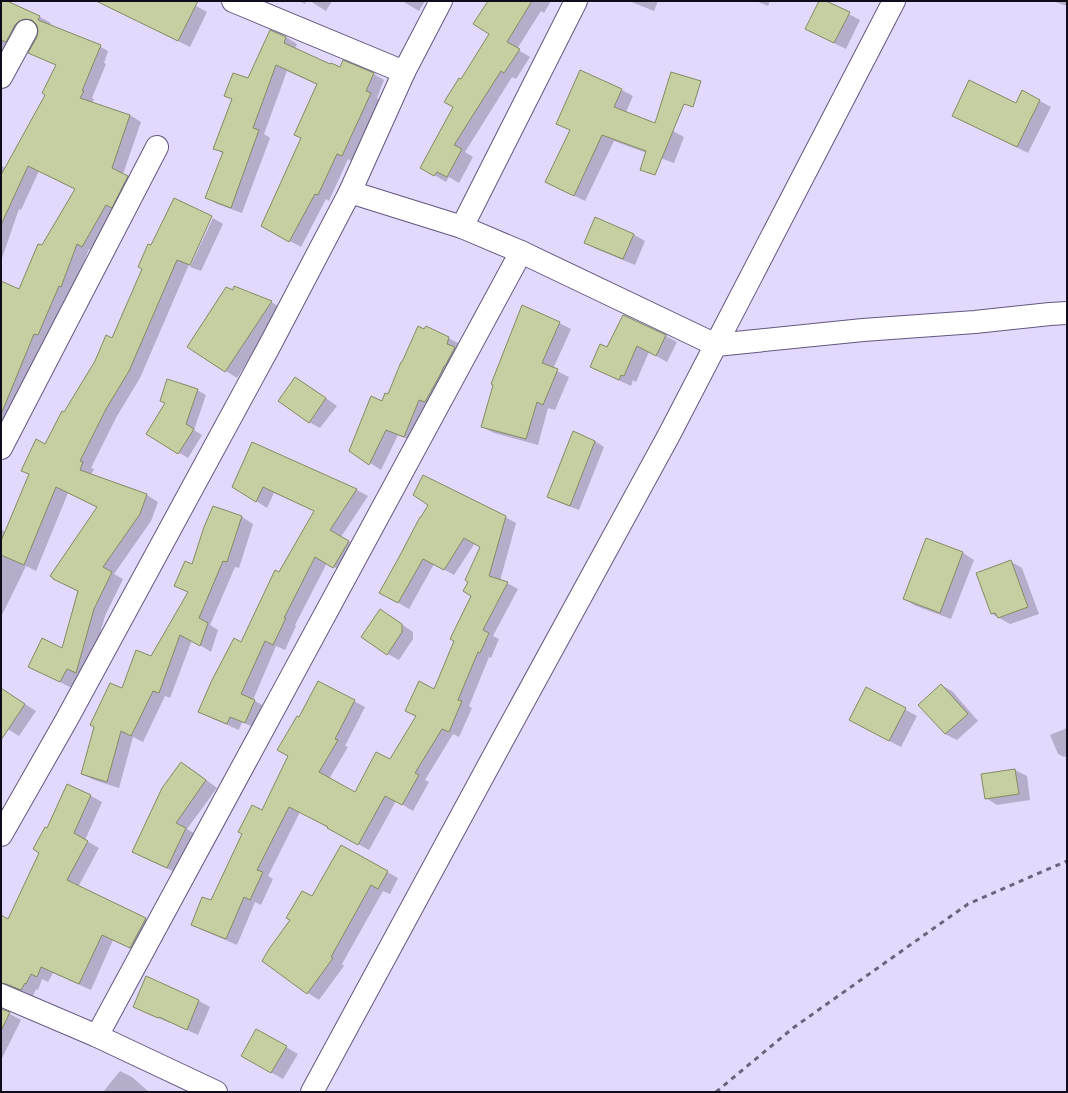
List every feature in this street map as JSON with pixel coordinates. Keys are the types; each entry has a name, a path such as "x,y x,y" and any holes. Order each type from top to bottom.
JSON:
{"street":[{"path":"233,1 404,72"},
{"path":"1,835 75,706 271,343 350,192 404,72 442,1"},
{"path":"462,227 576,1"},
{"path":"312,1092 669,436 894,1"},
{"path":"1,77 26,32"},
{"path":"1,448 157,146"},
{"path":"350,192 462,227 521,252 716,345 863,330 975,322 1067,313"},
{"path":"97,1036 521,252"},
{"path":"1,995 97,1036 216,1092"}],"building":[{"path":"1,1 7,1 40,16 38,20 101,45 80,98 130,115 112,168 128,176 112,208 106,205 82,247 77,244 61,287 59,286 38,335 34,334 2,412 1,281 19,289 38,244 42,245 75,189 28,166 1,225 1,175 45,95 42,93 56,65 28,53 37,37 38,31 37,25 32,20 25,19 19,21 15,25 6,42 1,40"},
{"path":"96,1 198,1 178,41"},
{"path":"488,1 532,1 507,42 520,49 504,73 501,71 454,145 462,149 447,177 437,172 434,176 420,168 453,107 444,102 459,78 461,79 489,34 473,24"},
{"path":"819,1 826,1 850,12 834,43 805,29"},
{"path":"270,30 286,37 284,43 330,64 331,63 340,67 343,60 374,73 366,91 371,93 342,156 337,154 318,195 315,194 289,242 261,226 301,138 294,135 317,84 276,65 253,128 259,130 231,208 205,198 223,152 213,149 232,99 224,96 233,73 248,78"},
{"path":"580,70 622,89 614,107 655,123 671,72 701,81 693,107 684,104 655,175 640,170 646,151 602,135 574,196 545,182 570,130 556,124"},
{"path":"969,80 1016,103 1022,90 1040,100 1017,147 952,116"},
{"path":"174,198 212,216 190,265 177,260 129,371 106,409 80,461 83,462 80,470 147,494 140,514 103,567 112,572 94,609 76,673 67,669 60,682 28,667 42,638 62,648 78,591 53,579 50,576 97,507 56,487 24,565 1,555 1,541 29,474 21,471 36,439 45,444 62,411 64,412 95,361 106,335 112,338 142,269 138,267 148,244 151,245"},
{"path":"595,217 634,234 623,259 584,243"},
{"path":"234,286 272,301 225,372 187,347 226,287 233,290"},
{"path":"522,305 560,322 542,363 558,369 543,405 537,402 526,439 481,427 493,385 491,384"},
{"path":"623,315 666,335 656,356 637,346 624,376 621,375 619,380 590,367 600,344 607,347"},
{"path":"418,326 424,329 426,326 449,337 447,344 455,347 425,402 419,400 404,437 386,430 369,465 349,451 371,396 382,401 385,393 388,394"},
{"path":"295,377 326,398 309,423 278,401"},
{"path":"167,379 198,389 186,424 194,429 178,454 146,434 165,403 160,401"},
{"path":"573,431 595,441 570,506 547,497"},
{"path":"252,442 357,489 330,530 349,541 333,568 315,557 284,618 286,618 273,645 265,641 241,694 255,700 245,723 230,717 227,724 198,712 212,680 234,638 241,642 275,570 279,572 314,511 263,487 256,502 232,487"},
{"path":"423,475 506,516 489,576 508,582 483,630 489,633 480,653 478,652 458,700 462,701 449,732 442,729 415,773 419,775 402,805 385,796 358,845 327,828 328,827 289,807 257,870 263,872 250,900 244,897 226,939 191,925 202,897 211,900 242,834 238,832 252,805 262,810 288,756 277,750 297,716 299,717 318,681 355,700 335,739 338,740 319,772 355,792 376,752 390,759 416,716 405,711 419,681 434,689 454,641 450,639 471,596 463,591 468,582 465,580 480,547 464,538 444,570 423,559 398,603 379,593 428,505 413,495"},
{"path":"213,506 242,516 227,562 223,561 199,618 208,623 200,646 180,635 159,693 153,691 131,736 121,731 107,782 81,774 94,727 90,725 110,683 122,688 136,650 151,656 188,592 174,586 185,561 192,564 204,527"},
{"path":"926,538 963,552 940,613 903,599"},
{"path":"1011,560 1028,607 998,618 995,613 991,614 976,573"},
{"path":"380,609 402,624 402,632 387,655 361,637"},
{"path":"941,684 968,714 945,734 918,705"},
{"path":"866,687 906,708 889,741 849,720"},
{"path":"1,688 25,704 1,740"},
{"path":"181,762 206,780 176,823 186,828 167,868 132,852 162,788"},
{"path":"1015,769 1019,794 985,799 981,774"},
{"path":"67,784 91,795 74,833 88,841 67,880 146,918 130,948 102,935 79,984 41,967 37,977 31,974 21,990 1,983 1,915 8,919 39,853 33,849 45,827 47,828"},
{"path":"341,845 388,871 378,889 371,885 331,957 333,958 307,994 262,961 290,920 286,918 302,891 312,896"},
{"path":"146,976 199,1000 187,1030 133,1007"},
{"path":"1,1009 10,1012 1,1031"},
{"path":"256,1029 287,1046 271,1073 241,1056"}],"railway":[{"path":"716,1092 793,1028 968,904 1067,861"}]}
